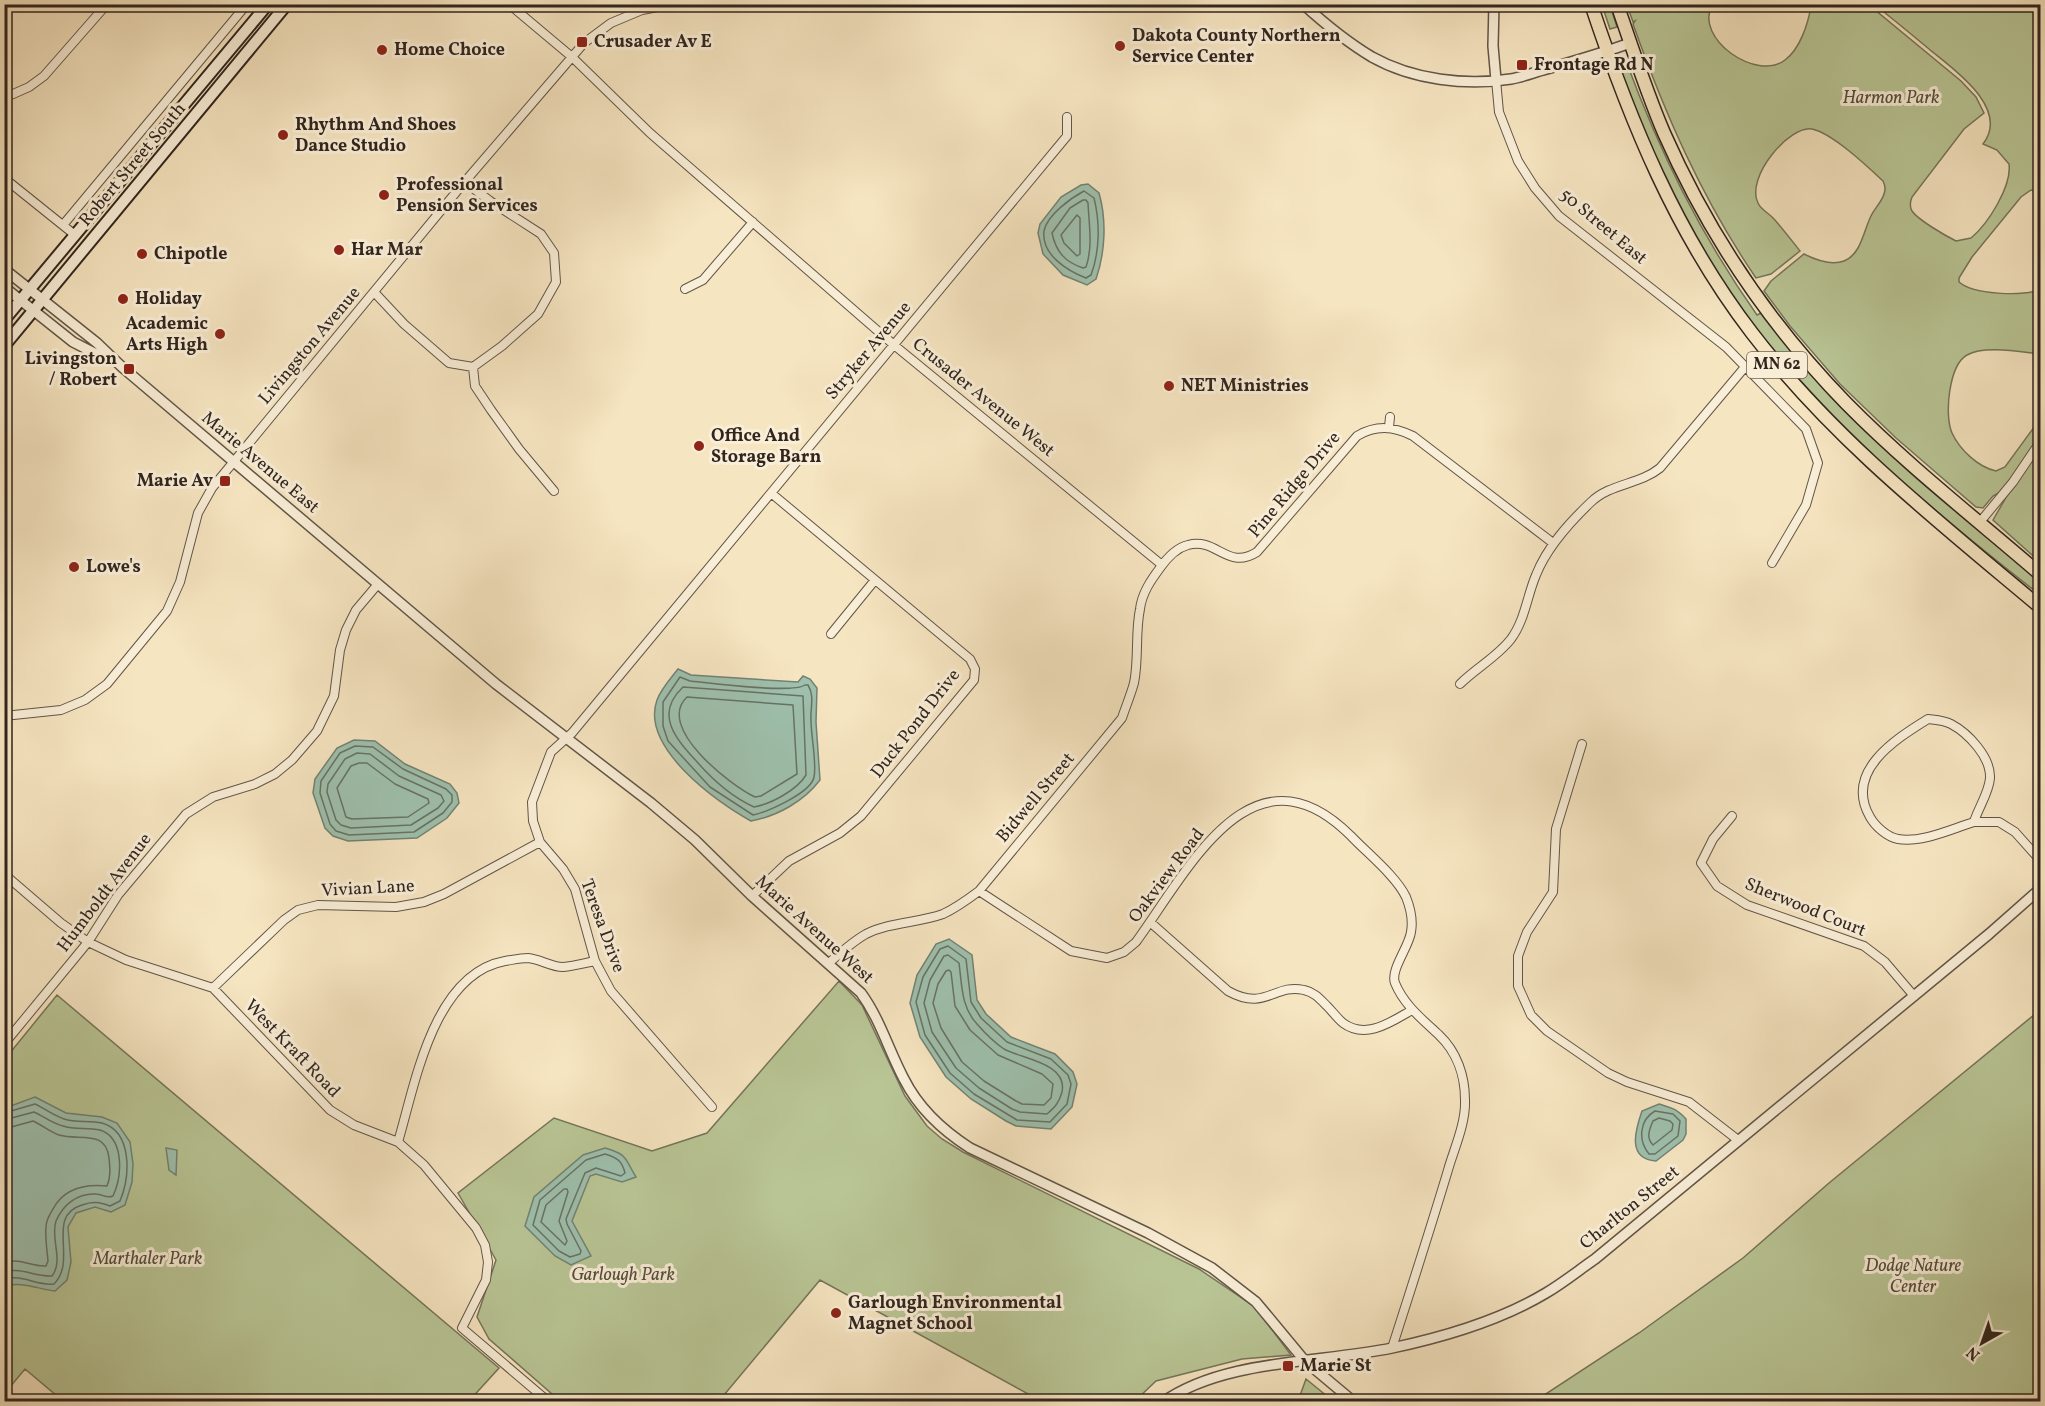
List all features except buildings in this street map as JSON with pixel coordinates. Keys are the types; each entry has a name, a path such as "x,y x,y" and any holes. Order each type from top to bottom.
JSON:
{"highway":[{"name":"MN 62","path":"1591,4 1642,146 1668,200 1707,267 1751,332 1789,378 1886,476 2040,607"},
{"name":"MN 62","path":"1617,4 1657,114 1680,167 1713,228 1760,300 1796,347 1848,404 1890,444 2040,574"},
{"path":"1990,565 2040,599"}],"main road":[{"name":"Robert Street South","path":"4,320 268,4"},
{"name":"Robert Street South","path":"4,346 283,7"},
{"path":"165,126 169,147"}],"street":[{"path":"4,98 29,87 44,76 107,4"},
{"path":"63,225 247,4"},
{"name":"Crusader Avenue West","path":"509,4 572,57 650,133 894,345 1162,565"},
{"name":"Livingston Avenue","path":"4,716 61,710 84,700 107,684 168,610 180,582 198,513 212,488 465,182 584,43 611,23 642,10 673,4"},
{"path":"1302,4 1336,34 1374,58 1406,71 1435,78 1465,81 1512,79 1630,43"},
{"name":"50 Street East","path":"1494,4 1492,46 1498,112 1518,161 1541,195 1559,216 1726,347 1806,429 1818,463 1806,505 1772,563"},
{"name":"Stryker Avenue","path":"567,739 1067,136 1067,117"},
{"path":"4,178 75,235"},
{"path":"374,292 404,324 449,363 473,367 502,346 538,314 556,282 554,253 541,234 465,182"},
{"path":"685,289 703,280 753,222"},
{"name":"Marie Avenue East","path":"4,269 97,343 122,367 378,584"},
{"name":"Marie Avenue East","path":"4,287 73,342 122,367"},
{"path":"473,367 475,386 519,450 554,490"},
{"path":"1460,684 1473,671 1494,657 1511,639 1523,617 1536,574 1553,543 1589,504 1602,494 1610,489 1647,477 1660,468 1745,367"},
{"path":"1390,417 1389,427 1413,436 1553,543"},
{"name":"Pine Ridge Drive","path":"1162,565 1179,548 1193,543 1208,545 1235,559 1252,555 1262,548 1347,444 1366,430 1389,427"},
{"path":"1980,522 2040,442"},
{"name":"Duck Pond Drive","path":"752,896 789,861 840,833 861,816 974,680 975,669 970,659 771,493"},
{"name":"Bidwell Street","path":"830,963 847,947 867,934 942,914 962,904 979,891 1122,718 1134,682 1140,608 1148,586 1162,565"},
{"path":"831,633 875,580"},
{"name":"Marie Avenue West","path":"378,584 492,681 651,803 695,840 752,896 830,963 864,997 874,1012 911,1092 924,1110 944,1130 970,1148 1148,1233 1212,1268 1256,1302 1305,1361 1354,1401"},
{"name":"Humboldt Avenue","path":"4,1044 88,942 118,895 186,814 213,796 255,784 275,774 292,760 316,731 334,696 340,650 346,630 356,610 378,584"},
{"path":"1974,822 1990,778 1988,764 1981,749 1952,725 1941,720 1928,719 1876,759 1867,771 1862,786 1863,803 1871,820 1883,832 1897,839 1916,839 1974,822 1999,822 2015,832 2040,860"},
{"name":"Teresa Drive","path":"567,739 551,752 532,802 533,821 540,842 563,869 575,889 595,961 611,991 712,1107"},
{"path":"1582,744 1556,829 1553,892 1527,932 1518,956 1518,986 1531,1015 1547,1031 1608,1073 1627,1082 1689,1102 1738,1140"},
{"name":"Oakview Road","path":"979,891 1071,951 1107,958 1124,952 1136,942 1207,843 1230,820 1250,808 1269,802 1289,801 1308,805 1337,822 1395,881 1405,895 1411,913 1411,932 1396,968 1394,981 1412,1010 1441,1036 1454,1053 1463,1077 1466,1103 1392,1348"},
{"name":"Sherwood Court","path":"1732,816 1713,839 1701,863 1717,886 1747,904 1864,946 1885,962 1914,996"},
{"name":"Vivian Lane","path":"213,988 284,920 298,910 318,905 396,906 424,902 444,894 540,842"},
{"name":"West Kraft Road","path":"4,874 88,942 126,960 213,988 330,1110 354,1125 398,1142 431,1174 476,1228 485,1245 488,1262 486,1280 462,1328 549,1401"},
{"name":"Charlton Street","path":"1163,1401 1211,1379 1248,1369 1392,1348 1471,1328 1545,1293 1595,1259 2040,889"},
{"path":"1150,922 1228,991 1241,998 1260,1000 1289,989 1305,990 1317,995 1344,1024 1364,1030 1380,1028 1412,1010"},
{"path":"398,1142 427,1044 449,1000 464,982 482,970 501,962 528,958 562,967 595,961"}],"green space":[{"name":"Harmon Park","path":"1816,4 1869,5 1961,81 1976,97 1984,113 1964,129 1910,202 1912,211 1920,219 1956,241 1971,238 1985,224 1998,204 2007,183 2009,164 1997,150 1983,144 1990,130 1990,117 1975,90 1964,78 1875,5 2040,5 2040,193 2031,190 2021,197 1972,257 1959,278 1959,282 1966,286 1986,292 2010,294 2040,290 2040,354 2003,350 1974,352 1961,360 1952,379 1948,415 1952,433 1970,457 1989,469 1996,471 2005,467 2040,419 2040,436 2002,491 1993,496 1983,508 1976,507 1896,438 1840,384 1790,326 1764,291 1771,281 1804,254 1829,263 1850,258 1859,247 1872,214 1883,197 1885,186 1883,181 1849,151 1820,132 1812,129 1792,135 1772,155 1764,167 1756,192 1759,205 1774,219 1800,251 1771,274 1756,278 1718,218 1686,155 1658,91 1633,24 1635,21 1633,22 1627,5 1712,5 1709,18 1712,31 1731,54 1759,65 1773,65 1785,60 1795,49 1808,20 1811,6"},
{"path":"1602,5 1610,5 1617,27 1610,29"},
{"path":"1623,58 1667,160 1699,223 1757,315 1761,313 1831,397 1881,446 2040,582 2040,595 1890,471 1820,403 1756,329 1712,265 1666,182 1618,64"},
{"path":"2040,447 2040,562 1993,520"},
{"name":"Garlough Park","path":"839,981 862,1005 905,1096 927,1126 942,1139 963,1152 1199,1269 1255,1307 1291,1355 1242,1359 1156,1381 1135,1401 1041,1401 820,1280 719,1401 560,1401 489,1339 477,1317 496,1260 458,1193 554,1118 652,1151 707,1133"},
{"name":"Marthaler Park","path":"57,995 499,1368 469,1401 63,1401 25,1369 5,1393 5,1059"},
{"name":"Dodge Nature Center","path":"2040,1010 2040,1401 1535,1401 1639,1333 1743,1258 1829,1183"},
{"path":"1306,1379 1333,1401 1298,1401"}],"water":[{"path":"1088,184 1099,193 1104,237 1096,279 1087,285 1063,275 1043,254 1038,233 1040,224 1061,197 1081,185"},
{"path":"678,669 691,675 798,682 803,676 810,679 817,688 816,722 820,780 814,788 790,806 751,821 701,787 670,754 660,736 655,718 657,700"},
{"path":"354,740 375,741 405,764 450,784 457,793 459,803 447,818 417,838 348,841 333,836 325,828 313,793 315,779 337,748"},
{"path":"949,939 972,955 977,1000 986,1014 1011,1037 1055,1054 1073,1072 1077,1084 1072,1107 1051,1129 1016,1126 971,1099 946,1077 920,1037 910,1003 917,975 936,944"},
{"path":"35,1097 66,1113 102,1117 117,1123 130,1142 133,1164 132,1182 125,1205 111,1212 95,1207 76,1213 68,1227 71,1262 67,1280 55,1291 23,1285 5,1286 5,1108"},
{"path":"1659,1104 1674,1109 1686,1119 1686,1134 1683,1140 1656,1161 1647,1159 1637,1150 1636,1135 1642,1111"},
{"path":"166,1148 177,1150 176,1175 169,1170"},
{"path":"605,1148 622,1155 636,1177 622,1182 596,1174 590,1176 572,1221 591,1256 571,1265 555,1256 525,1226 534,1197 583,1155"}],"waterway":[{"path":"2032,4 2040,10"}],"place":[{"name":"Crusader Av E","path":"582,42"},
{"name":"Dakota County Northern Service Center","path":"1120,46"},
{"name":"Home Choice","path":"382,50"},
{"name":"Frontage Rd N","path":"1522,65"},
{"name":"Rhythm And Shoes Dance Studio","path":"283,135"},
{"name":"Professional Pension Services","path":"384,195"},
{"name":"Har Mar","path":"339,250"},
{"name":"Chipotle","path":"142,254"},
{"name":"Holiday","path":"123,299"},
{"name":"Academic Arts High","path":"220,334"},
{"name":"Livingston / Robert","path":"129,369"},
{"name":"NET Ministries","path":"1169,386"},
{"name":"Office And Storage Barn","path":"699,446"},
{"name":"Marie Av","path":"225,481"},
{"name":"Lowe's","path":"74,567"},
{"name":"Garlough Environmental Magnet School","path":"836,1313"},
{"name":"Marie St","path":"1288,1366"}]}
